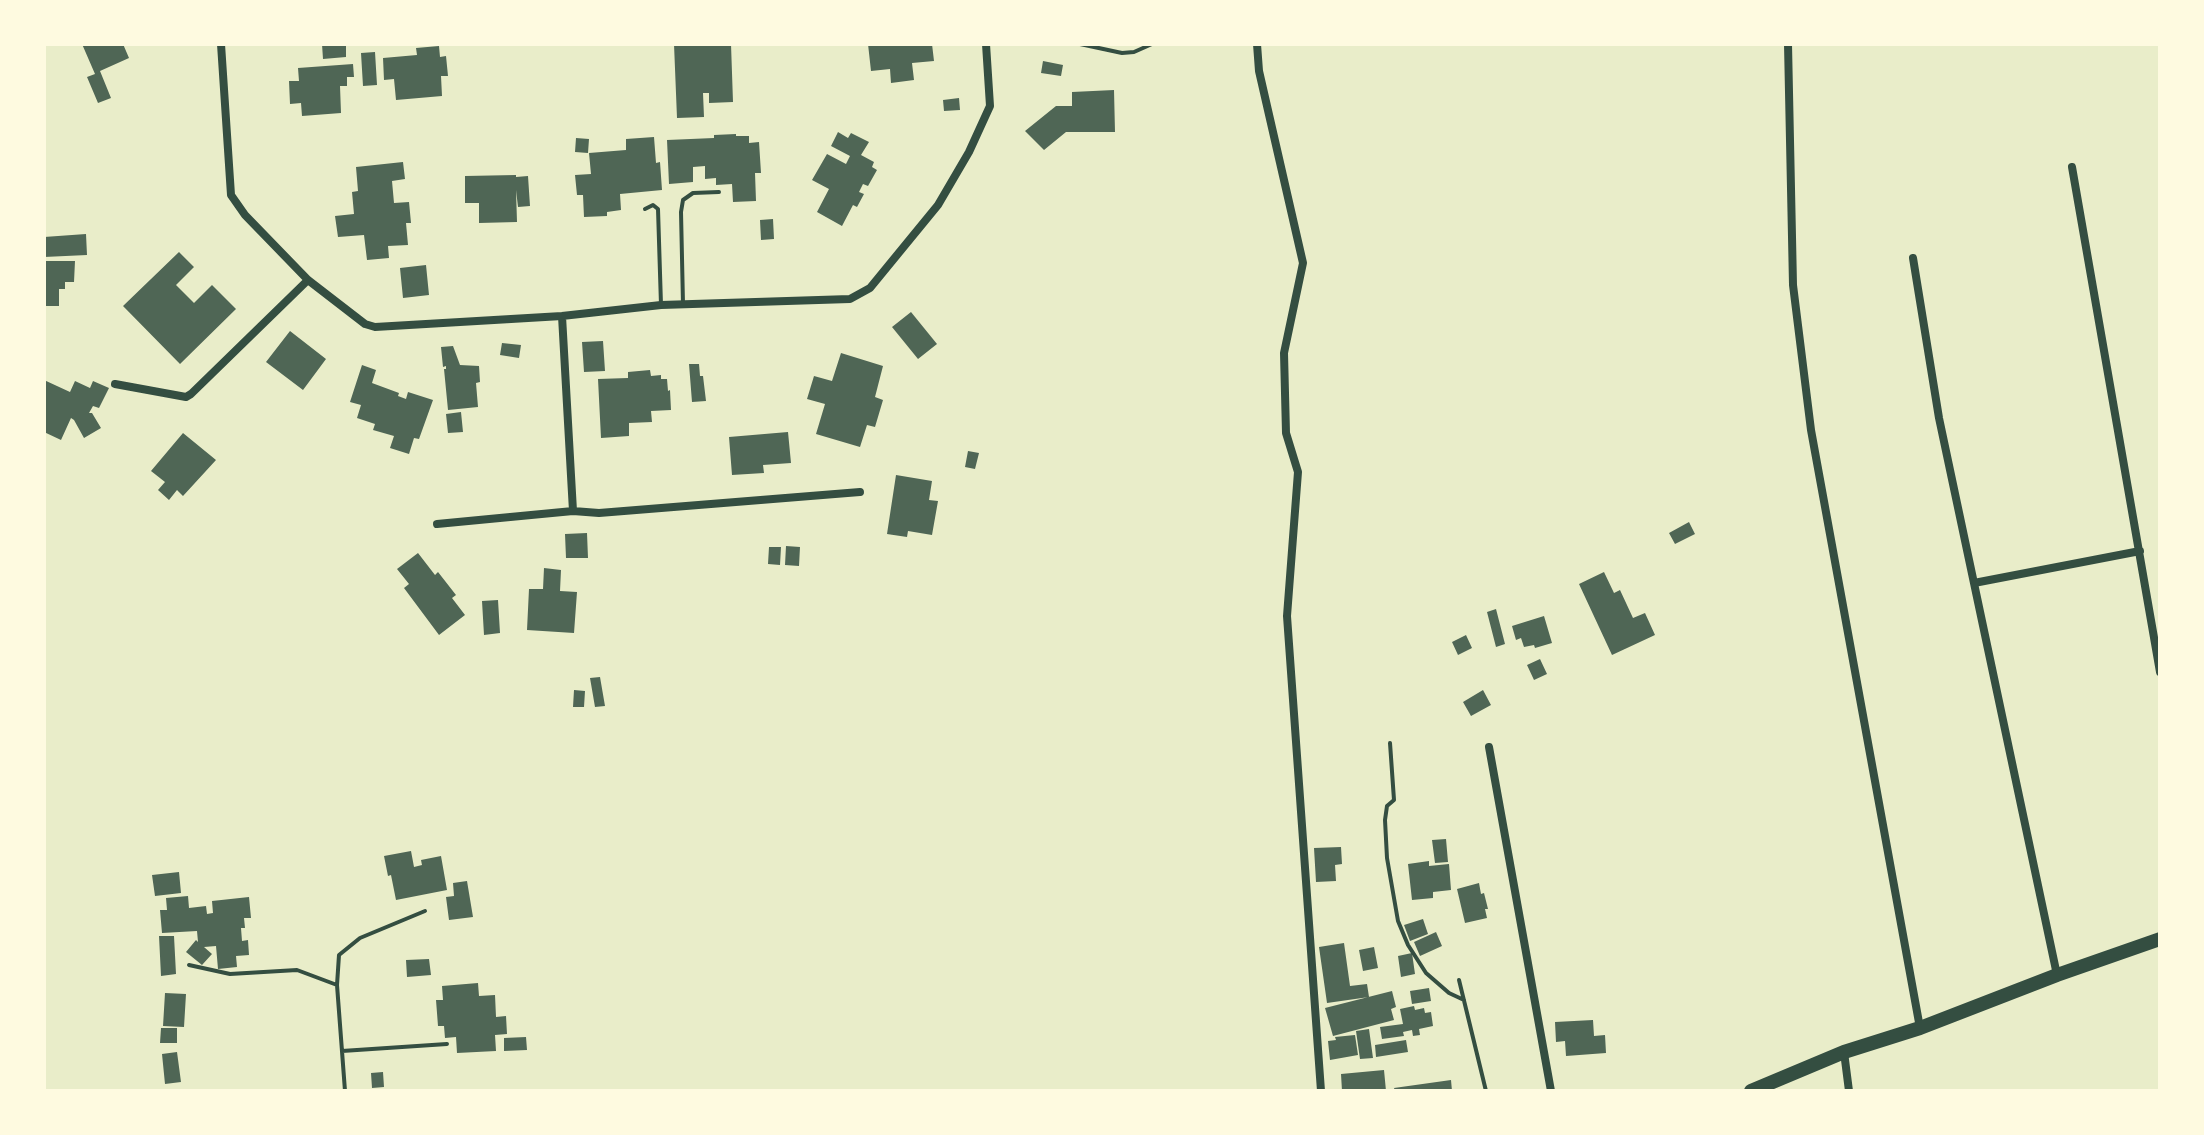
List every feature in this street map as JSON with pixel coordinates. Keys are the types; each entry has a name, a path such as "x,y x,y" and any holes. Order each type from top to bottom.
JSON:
{"main road":[{"path":"1751,1091 1844,1052 1920,1028 2160,939"}],"street":[{"path":"221,44 231,195 245,215 308,280 365,324 375,327 562,316 661,305 850,299 870,288 938,205 969,152 990,106 986,44"},
{"path":"1257,44 1259,71 1303,263 1284,353 1286,433 1298,472 1287,616 1321,1091"},
{"path":"1788,44 1793,285 1811,430 1920,1028"},
{"path":"2072,167 2160,672"},
{"path":"1913,258 1939,418 2057,975"},
{"path":"115,384 186,397 308,280"},
{"path":"562,316 573,511"},
{"path":"437,524 573,511 599,513 860,492"},
{"path":"1974,583 2140,551"},
{"path":"1489,747 1551,1091"},
{"path":"1844,1052 1849,1091"}],"lane":[{"path":"1080,44 1122,53 1134,52 1152,44"},
{"path":"683,304 683,200 693,193 719,192"},
{"path":"645,209 653,205 658,209 661,305"},
{"path":"1390,743 1394,800 1387,806 1385,820 1387,858 1398,921 1408,945 1426,973 1449,993 1464,1000"},
{"path":"345,1091 337,985 339,955 360,938 425,911"},
{"path":"189,965 230,974 297,970 337,985"},
{"path":"1459,980 1486,1091"},
{"path":"342,1051 447,1044"}],"building":[{"path":"82,44 123,44 129,58 100,71 111,98 98,103 87,77 95,74"},
{"path":"322,44 346,44 346,57 323,59"},
{"path":"674,44 731,44 733,102 709,103 709,93 703,93 704,117 677,118"},
{"path":"868,44 932,44 934,61 912,63 914,80 891,83 890,69 871,71"},
{"path":"439,46 440,57 446,56 448,76 441,76 442,96 396,100 394,79 384,80 383,58 417,55 416,48"},
{"path":"375,52 377,85 363,86 361,53"},
{"path":"1043,61 1063,65 1061,76 1041,73"},
{"path":"353,64 354,77 347,77 347,86 340,86 341,113 302,116 301,103 290,104 289,81 299,81 298,68"},
{"path":"1114,90 1115,132 1066,132 1044,150 1025,131 1056,106 1072,106 1072,92"},
{"path":"959,98 960,110 944,111 943,100"},
{"path":"838,132 848,138 851,133 869,142 861,155 874,162 872,167 877,170 868,186 863,184 859,192 864,194 857,207 853,205 842,226 817,212 829,189 812,180 827,154 846,164 850,156 831,146"},
{"path":"736,134 749,136 749,143 759,142 761,173 755,173 756,201 733,202 732,184 716,185 716,178 705,179 705,166 693,167 693,182 669,184 667,140"},
{"path":"654,137 662,190 620,194 621,210 607,212 607,216 584,217 583,195 577,195 575,175 591,174 589,153 626,150 626,139"},
{"path":"576,138 589,139 588,153 575,152"},
{"path":"403,162 405,179 392,181 394,203 409,202 411,223 406,223 408,245 388,246 389,258 367,260 364,235 338,237 335,216 354,214 352,192 358,191 356,167"},
{"path":"465,176 528,176 530,206 518,207 516,190 517,222 479,223 479,203 465,203"},
{"path":"773,219 774,239 761,240 760,220"},
{"path":"86,234 87,255 44,257 44,237"},
{"path":"179,252 194,267 176,285 194,303 212,285 236,309 180,364 123,306"},
{"path":"44,261 75,261 74,282 65,282 65,289 59,289 59,306 44,306"},
{"path":"426,265 429,295 403,298 400,268"},
{"path":"911,312 937,344 918,359 892,327"},
{"path":"290,331 326,359 303,390 266,362"},
{"path":"603,341 605,371 584,372 582,342"},
{"path":"502,343 521,345 519,358 500,355"},
{"path":"453,346 460,365 479,366 480,382 476,383 478,407 448,410 446,366 443,367 441,347"},
{"path":"841,353 883,366 875,397 883,400 875,427 867,425 860,447 816,434 825,404 807,399 814,376 832,381"},
{"path":"689,364 699,364 706,401 692,402"},
{"path":"362,365 376,370 372,383 399,393 398,396 406,399 408,392 433,400 419,439 414,438 409,454 390,448 394,436 373,430 375,424 357,418 361,405 350,402"},
{"path":"650,370 651,376 661,375 661,379 667,379 671,410 651,411 652,422 629,423 629,436 601,438 598,379 628,378 628,372"},
{"path":"44,380 70,392 75,381 90,388 93,381 109,388 99,408 93,406 89,413 101,428 84,438 71,418 61,440 44,432"},
{"path":"461,412 463,432 448,433 446,414"},
{"path":"788,432 791,463 763,465 764,473 732,475 729,437"},
{"path":"183,433 216,460 183,496 177,490 169,500 158,490 165,482 151,471"},
{"path":"968,451 979,453 975,469 965,467"},
{"path":"896,475 932,481 929,500 938,501 932,535 908,531 907,537 887,534"},
{"path":"1689,522 1695,534 1675,544 1669,533"},
{"path":"587,533 588,558 566,558 565,534"},
{"path":"786,546 800,547 799,566 785,565"},
{"path":"769,547 781,547 780,565 768,564"},
{"path":"418,553 456,595 452,598 465,615 439,635 404,588 409,584 397,569"},
{"path":"544,568 561,570 560,591 577,592 574,633 527,630 529,589 543,589"},
{"path":"1604,572 1614,593 1620,590 1633,618 1645,613 1655,635 1612,655 1579,584"},
{"path":"498,600 500,633 484,635 482,601"},
{"path":"1496,609 1505,644 1496,647 1487,612"},
{"path":"1544,616 1552,643 1535,648 1534,645 1524,647 1521,638 1516,640 1512,626"},
{"path":"1466,635 1472,648 1458,655 1452,642"},
{"path":"1540,659 1547,674 1534,680 1527,665"},
{"path":"600,677 605,706 595,707 590,678"},
{"path":"574,690 585,691 584,707 573,707"},
{"path":"1483,690 1491,705 1471,716 1463,702"},
{"path":"1446,839 1448,862 1435,863 1432,840"},
{"path":"1341,847 1342,864 1335,865 1336,881 1316,882 1314,848"},
{"path":"411,851 414,867 422,865 421,860 441,856 447,890 396,900 384,856"},
{"path":"1429,861 1429,866 1449,864 1451,890 1433,892 1433,898 1412,900 1408,864"},
{"path":"179,872 181,893 155,896 152,875"},
{"path":"467,881 473,917 449,920 446,897 454,896 453,883"},
{"path":"1479,883 1488,909 1485,909 1487,918 1465,923 1457,889"},
{"path":"188,896 189,908 206,906 207,914 213,913 212,901 249,897 251,918 244,918 245,928 241,928 242,941 248,940 249,955 236,956 237,967 218,969 216,946 204,947 212,954 202,965 186,952 196,940 198,942 197,931 162,933 160,910 167,910 166,898"},
{"path":"1423,919 1428,934 1410,941 1404,925"},
{"path":"1436,932 1442,946 1420,956 1414,942"},
{"path":"159,936 174,936 176,974 161,976"},
{"path":"1344,943 1350,986 1367,984 1369,997 1327,1003 1319,947"},
{"path":"1374,947 1378,968 1363,971 1359,950"},
{"path":"1412,953 1415,974 1401,977 1398,956"},
{"path":"429,959 431,975 407,977 406,960"},
{"path":"478,983 479,996 495,995 496,1017 506,1016 507,1034 495,1035 496,1051 457,1053 456,1037 445,1038 444,1026 438,1026 436,1000 443,1000 442,986"},
{"path":"1429,988 1431,1001 1412,1004 1410,991"},
{"path":"1392,991 1396,1007 1391,1009 1394,1020 1333,1036 1325,1008"},
{"path":"165,993 186,994 184,1027 163,1026"},
{"path":"1414,1006 1415,1010 1424,1008 1425,1013 1431,1012 1433,1026 1419,1029 1420,1035 1413,1036 1412,1030 1403,1032 1404,1036 1382,1039 1380,1027 1403,1024 1400,1009"},
{"path":"1593,1020 1594,1036 1605,1035 1606,1053 1566,1056 1565,1041 1556,1042 1555,1022"},
{"path":"161,1028 177,1028 177,1043 160,1043"},
{"path":"1369,1029 1373,1058 1360,1059 1356,1031"},
{"path":"1355,1035 1358,1055 1330,1060 1328,1041"},
{"path":"526,1037 527,1050 504,1051 504,1038"},
{"path":"1406,1040 1408,1052 1376,1057 1375,1045"},
{"path":"177,1052 181,1082 165,1084 162,1054"},
{"path":"1384,1070 1386,1091 1342,1091 1341,1074"},
{"path":"383,1072 384,1087 372,1088 371,1073"},
{"path":"1451,1080 1452,1091 1395,1091 1394,1088"}]}
